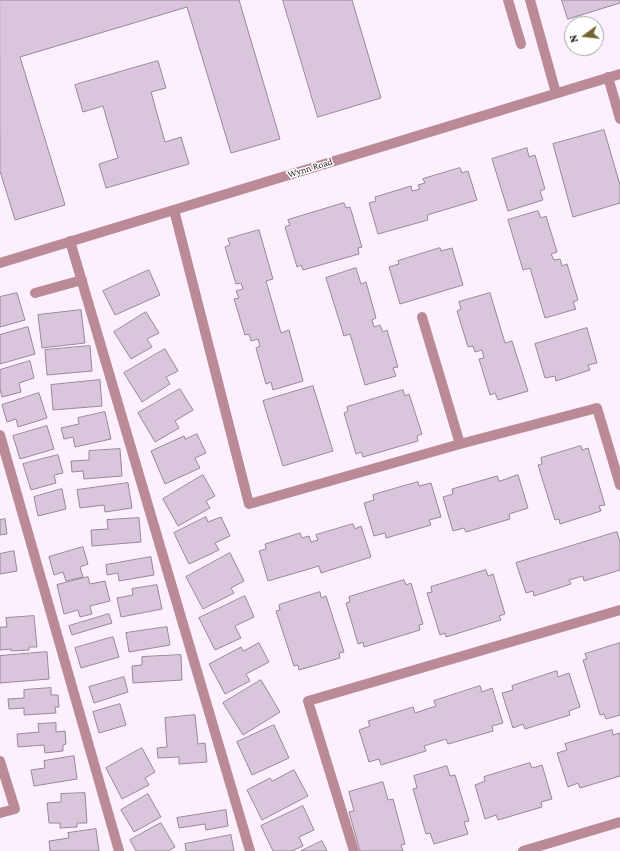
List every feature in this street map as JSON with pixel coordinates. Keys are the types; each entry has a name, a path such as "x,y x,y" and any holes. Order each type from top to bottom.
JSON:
{"street":[{"path":"508,0 521,44"},
{"path":"530,0 556,93"},
{"name":"Wynn Road","path":"0,263 620,74"},
{"path":"608,77 620,119"},
{"path":"174,210 250,504 460,444 597,408 620,485"},
{"path":"70,241 250,851"},
{"path":"35,293 82,280"},
{"path":"422,317 460,444"},
{"path":"0,435 119,851"},
{"path":"354,851 308,701 620,610"},
{"path":"0,761 14,809 0,813"},
{"path":"523,851 620,822"}],"building":[{"path":"0,0 239,0 280,139 231,153 187,7 20,57 65,205 15,220 0,171"},
{"path":"283,0 352,0 381,98 318,117"},
{"path":"562,0 620,0 620,3 578,16 567,16"},
{"path":"158,61 166,88 151,92 165,142 181,137 189,164 106,188 99,164 118,158 103,106 83,112 75,85"},
{"path":"604,130 620,185 620,203 573,217 553,144"},
{"path":"527,148 529,157 535,155 545,189 540,191 543,200 508,211 492,159"},
{"path":"460,168 462,173 468,171 477,200 427,215 428,220 378,234 369,203 376,201 375,197 411,186 412,191 420,189 418,185 425,183 423,179"},
{"path":"344,203 346,208 350,207 362,247 358,248 359,254 303,270 301,265 297,267 285,227 290,225 288,220"},
{"path":"538,211 541,218 546,216 557,252 551,254 554,260 560,259 562,266 567,264 578,300 573,302 576,309 545,318 530,268 523,270 508,220"},
{"path":"259,230 273,279 266,281 281,333 289,330 303,381 273,390 271,382 266,384 256,348 260,346 258,339 251,341 249,334 245,335 234,299 239,298 236,291 243,289 241,283 236,284 225,247 230,245 228,239"},
{"path":"440,248 441,251 452,248 463,285 400,304 389,267 399,264 398,261"},
{"path":"356,268 361,284 366,282 376,318 372,320 374,327 380,325 383,332 387,330 398,367 393,368 396,376 365,385 350,334 344,336 326,278"},
{"path":"149,270 160,295 115,315 103,291"},
{"path":"17,293 25,320 0,327 0,297"},
{"path":"490,293 505,343 512,341 528,391 498,400 495,393 490,395 479,359 484,358 482,350 475,352 473,346 468,347 457,311 461,309 459,302"},
{"path":"81,310 85,343 42,348 38,315"},
{"path":"146,312 159,333 147,339 152,347 131,359 114,332"},
{"path":"28,327 35,354 0,364 0,335"},
{"path":"587,328 597,363 588,365 590,370 556,381 555,376 545,378 535,344"},
{"path":"90,346 92,371 47,375 45,350"},
{"path":"165,349 178,371 166,377 170,384 142,402 124,373"},
{"path":"30,361 34,378 19,383 21,392 2,397 0,389 0,370"},
{"path":"100,380 102,406 53,410 51,385"},
{"path":"313,386 333,451 283,466 263,401"},
{"path":"180,389 193,410 175,421 179,428 155,442 138,413"},
{"path":"403,390 405,396 409,394 422,434 417,436 418,441 363,457 361,452 356,454 344,413 348,411 347,407"},
{"path":"39,393 47,418 18,427 16,419 7,422 2,405"},
{"path":"105,412 111,439 75,447 73,437 64,439 61,428 79,424 78,418"},
{"path":"47,426 54,449 20,459 13,436"},
{"path":"197,434 206,453 195,458 200,468 165,484 151,451 184,436 185,439"},
{"path":"581,446 582,450 588,448 605,505 599,506 601,511 560,524 559,519 555,520 538,465 542,464 541,458"},
{"path":"120,449 122,476 84,479 83,471 72,472 71,461 89,460 89,451"},
{"path":"58,455 63,473 54,475 56,483 31,490 23,464"},
{"path":"203,475 215,496 206,501 210,508 178,526 163,499"},
{"path":"518,475 528,508 509,514 510,519 466,532 464,528 453,531 443,497 453,494 452,489 497,476 499,481"},
{"path":"418,482 419,486 431,483 441,517 429,520 431,525 386,538 385,533 374,536 364,503 374,500 373,495"},
{"path":"128,483 132,508 105,512 104,505 80,508 77,490"},
{"path":"62,489 66,509 38,516 34,497"},
{"path":"206,517 208,522 221,517 230,536 215,543 219,550 189,564 174,533"},
{"path":"139,518 141,542 92,546 91,530 108,529 107,520"},
{"path":"5,519 7,534 0,535 0,520"},
{"path":"353,524 355,529 361,526 371,557 321,573 319,566 268,581 259,551 266,549 265,544 300,533 302,538 309,536 311,542 318,540 316,535"},
{"path":"617,532 620,542 620,570 584,581 583,576 569,580 571,584 534,596 533,591 526,593 516,563"},
{"path":"83,547 88,564 80,567 83,577 66,581 63,572 54,575 49,557"},
{"path":"14,551 17,571 0,574 0,554"},
{"path":"230,553 244,581 231,588 234,593 203,609 186,577"},
{"path":"151,557 154,575 119,581 118,573 107,575 106,565"},
{"path":"486,570 488,576 493,574 505,614 499,616 501,620 446,637 445,633 440,635 427,593 432,592 431,587"},
{"path":"88,577 90,584 105,581 110,601 90,606 92,614 80,617 78,610 64,614 57,585"},
{"path":"404,580 406,585 411,583 423,624 419,625 420,630 364,647 363,642 358,644 346,603 350,602 349,597"},
{"path":"157,585 162,609 121,617 117,598 133,595 132,589"},
{"path":"320,592 321,598 326,596 344,652 339,653 340,658 299,670 298,665 294,666 276,611 280,610 279,605"},
{"path":"245,596 254,617 235,626 241,638 215,650 199,618"},
{"path":"109,614 112,623 72,635 69,626"},
{"path":"34,616 37,647 29,647 29,650 0,650 0,627 7,627 6,618"},
{"path":"167,627 170,645 129,652 126,633"},
{"path":"113,637 119,657 81,668 75,648"},
{"path":"259,643 269,662 246,674 250,681 225,694 209,664 241,647 243,651"},
{"path":"620,643 620,715 606,719 604,714 600,715 583,660 587,659 585,654"},
{"path":"47,652 49,679 0,683 0,656"},
{"path":"181,655 182,680 133,683 132,666 142,665 142,657"},
{"path":"557,671 558,677 569,673 580,707 569,711 570,715 525,729 523,724 513,728 502,693 513,690 512,686"},
{"path":"124,677 128,692 94,703 89,687"},
{"path":"261,680 280,712 243,735 223,703"},
{"path":"480,686 482,692 492,688 503,723 492,726 493,731 448,744 446,739 424,746 426,751 381,765 379,759 369,762 359,730 370,726 368,721 413,707 415,713 436,706 434,701"},
{"path":"51,688 51,695 58,695 59,707 55,707 56,713 24,715 24,708 9,709 8,699 24,698 24,690"},
{"path":"120,704 126,725 99,733 93,712"},
{"path":"195,715 198,744 205,743 207,762 179,764 179,757 158,758 157,748 167,747 165,718"},
{"path":"56,723 56,732 65,731 66,744 63,745 63,751 45,753 44,745 18,747 17,734 39,732 38,724"},
{"path":"274,725 289,758 252,775 237,742"},
{"path":"612,730 613,735 620,733 620,776 580,788 578,783 568,787 557,753 567,750 565,744"},
{"path":"142,748 155,772 145,778 149,785 122,799 106,768"},
{"path":"74,756 77,779 34,786 31,770 45,768 44,761"},
{"path":"530,763 532,768 542,765 552,799 541,802 542,807 498,820 496,815 485,819 475,785 485,781 484,777"},
{"path":"447,766 450,776 455,775 469,821 464,822 468,834 434,844 430,833 426,834 413,789 417,788 414,776"},
{"path":"294,770 308,796 262,820 247,790 270,778 272,781"},
{"path":"383,782 388,800 393,799 405,844 401,845 403,851 360,851 349,812 354,811 349,792"},
{"path":"85,793 87,823 77,823 77,827 60,828 60,823 49,823 47,803 61,802 61,794"},
{"path":"148,794 161,817 134,832 121,810"},
{"path":"303,806 314,830 299,837 303,846 292,851 273,851 261,826"},
{"path":"226,810 228,826 206,830 205,824 179,828 177,818"},
{"path":"161,823 175,847 168,851 136,851 130,840"},
{"path":"96,829 99,851 50,851 49,841 69,838 68,833"},
{"path":"231,835 234,851 186,851 185,844"},
{"path":"322,841 327,851 301,851"}]}
